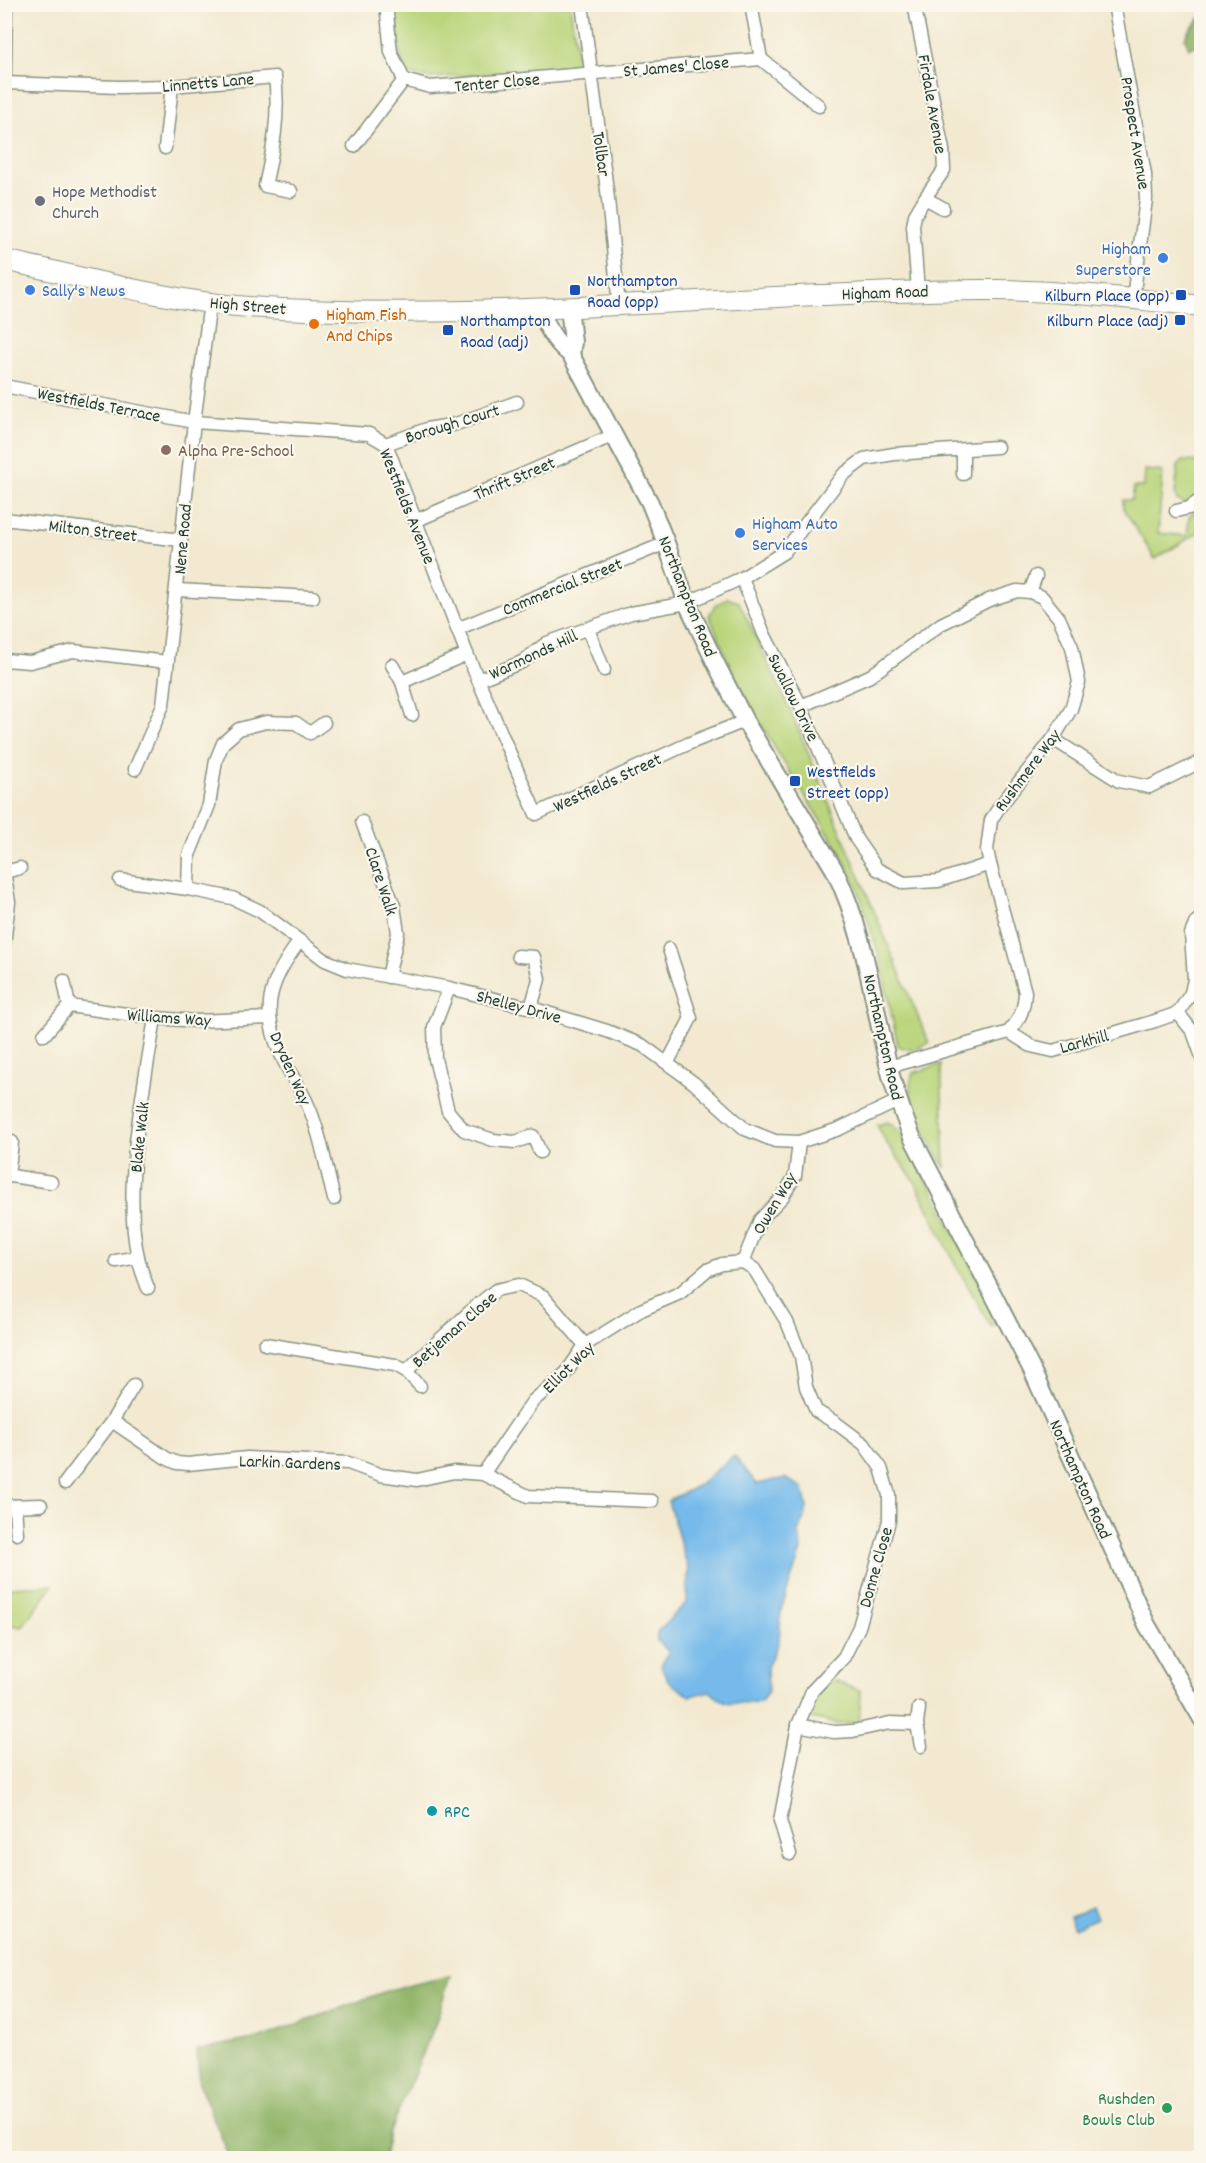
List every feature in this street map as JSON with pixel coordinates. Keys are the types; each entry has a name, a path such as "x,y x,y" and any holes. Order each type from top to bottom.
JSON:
{"main road":[{"name":"High Street","path":"4,260 210,303 381,313 569,307"},
{"name":"Higham Road","path":"569,307 918,291 997,290 1202,306"},
{"path":"569,307 573,342 571,355"},
{"path":"542,308 544,319 555,340 571,355"},
{"name":"Northampton Road","path":"571,355 650,503 687,603 745,721 834,869 845,892 863,947 898,1101 912,1137 1031,1368 1147,1625 1200,1715"}],"street":[{"path":"4,130 6,4"},
{"path":"354,146 404,80 391,52 386,4"},
{"name":"Tollbar","path":"582,4 619,304"},
{"path":"751,4 761,59 819,106"},
{"name":"Firdale Avenue","path":"914,4 943,150 944,170 915,215 913,226 918,291"},
{"name":"Prospect Avenue","path":"1114,4 1145,174 1146,199 1133,299"},
{"name":"St James' Close","path":"592,74 761,59"},
{"name":"Tenter Close","path":"404,80 430,87 592,74"},
{"name":"Linnetts Lane","path":"5,83 119,87 172,86 275,77 277,96 275,139 265,186 291,191"},
{"path":"165,148 172,86"},
{"path":"925,198 943,207"},
{"name":"Nene Road","path":"135,769 164,705 194,422 210,303"},
{"name":"Westfields Terrace","path":"4,386 194,422"},
{"name":"Borough Court","path":"386,444 427,429 456,424 518,402"},
{"name":"Westfields Avenue","path":"194,422 369,434 386,444 478,680"},
{"name":"Thrift Street","path":"415,520 614,435"},
{"name":"Warmonds Hill","path":"478,680 522,662 547,643 631,613 687,603 742,578 784,552 843,475 864,459 894,454 997,447"},
{"path":"963,450 963,474"},
{"path":"1176,511 1189,508 1202,498"},
{"name":"Milton Street","path":"4,519 181,540"},
{"name":"Commercial Street","path":"457,629 666,543"},
{"path":"801,706 870,676 940,624 989,600 1017,591 1030,592 1036,576"},
{"name":"Swallow Drive","path":"742,578 764,634 801,706 856,838 877,869 904,883 938,881 990,864"},
{"path":"177,590 313,597"},
{"name":"Rushmere Way","path":"1010,1032 1020,1019 1025,992 987,850 991,820 1053,739 1071,709 1078,682 1072,647 1059,618 1042,597 1030,592"},
{"name":"Warmonds Hill","path":"588,628 604,670"},
{"path":"4,660 30,662 73,651 167,662"},
{"path":"402,682 467,654"},
{"path":"392,665 402,682 412,715"},
{"name":"Westfields Street","path":"478,680 536,814 690,743 745,721"},
{"path":"188,889 189,855 209,805 216,760 223,743 239,729 266,722 296,723 310,734 324,723"},
{"path":"1053,739 1119,781 1149,787 1202,760"},
{"name":"Clare Walk","path":"362,822 393,906 398,933 388,977"},
{"path":"5,938 9,902 5,872 20,868"},
{"name":"Shelley Drive","path":"120,880 188,889 232,898 260,911 325,960 347,969 449,988 531,1008 607,1031 642,1045 668,1062 746,1129 775,1141 799,1142 839,1129 898,1101"},
{"path":"1202,917 1196,922 1191,934 1194,979 1191,993 1178,1013 1193,1032 1202,1057"},
{"name":"Dryden Way","path":"299,942 277,974 270,995 270,1018 274,1041 308,1105 334,1199"},
{"path":"668,1062 691,1018 669,949"},
{"path":"518,956 534,957 539,979 531,1008"},
{"path":"44,1035 69,1006 64,981"},
{"path":"449,988 434,1027 435,1059 448,1111 464,1130 493,1140 515,1142 533,1136 540,1152"},
{"name":"Williams Way","path":"69,1006 197,1022 270,1018"},
{"name":"Larkhill","path":"1010,1032 1031,1046 1053,1050 1155,1022 1178,1013"},
{"name":"Blake Walk","path":"148,1288 138,1257 133,1212 135,1151 155,1018"},
{"path":"889,1067 1010,1032"},
{"path":"12,1142 6,1176 51,1182"},
{"name":"Owen Way","path":"743,1262 760,1220 783,1196 795,1176 799,1142"},
{"path":"116,1261 138,1257"},
{"name":"Elliot Way","path":"483,1473 532,1401 566,1373 585,1345 641,1310 680,1293 707,1270 722,1264 743,1262"},
{"name":"Donne Close","path":"743,1262 754,1269 787,1322 801,1356 806,1387 816,1411 864,1444 881,1468 889,1495 889,1521 859,1627 844,1657 812,1691 798,1725 780,1821 790,1854"},
{"name":"Betjeman Close","path":"406,1371 496,1290 519,1285 543,1296 585,1345"},
{"name":"Betjeman Close","path":"264,1344 395,1365 406,1371 420,1386"},
{"path":"65,1483 112,1421 134,1385"},
{"name":"Larkin Gardens","path":"112,1421 166,1458 188,1464 247,1458 348,1464 381,1475 417,1480 454,1472 483,1473 528,1496 652,1500"},
{"path":"17,1534 10,1506 41,1504"},
{"path":"919,1708 917,1724 921,1746"},
{"path":"798,1725 834,1732 853,1731 890,1723 917,1724"}],"green space":[{"path":"394,5 570,5 579,67 431,78 408,74 399,52"},
{"path":"1201,17 1201,44 1189,48 1185,38"},
{"path":"1183,461 1201,462 1201,493 1185,504 1177,500 1175,496 1178,465"},
{"path":"1145,470 1163,472 1158,533 1187,536 1189,517 1201,506 1201,531 1155,559 1123,508 1123,500 1132,500 1134,487 1144,487"},
{"path":"727,598 739,602 790,709 929,1043 911,1050 898,1046 879,955 857,886 840,851 779,755 735,677 709,615 715,606"},
{"path":"941,1064 945,1168 919,1122 914,1109 910,1084 913,1073"},
{"path":"888,1122 902,1133 1000,1323 991,1326 957,1267 914,1180 886,1142 877,1125"},
{"path":"53,1585 22,1627 5,1624 5,1596 11,1587"},
{"path":"834,1681 861,1691 859,1723 838,1724 808,1717 808,1706 824,1684"},
{"path":"450,1976 435,2025 389,2133 384,2158 230,2158 200,2086 197,2050 263,2037 389,1990"}],"water":[{"path":"734,1456 757,1484 785,1478 803,1488 807,1508 799,1533 801,1550 781,1610 779,1642 767,1667 768,1691 761,1702 727,1702 710,1691 690,1696 669,1682 661,1666 669,1652 657,1641 657,1632 687,1602 688,1568 668,1501 697,1486"},
{"path":"1092,1907 1097,1918 1074,1928 1070,1917"}],"waterway":[{"path":"4,2157 8,2158"}],"place":[{"name":"Hope Methodist Church","path":"40,201"},
{"name":"Higham Superstore","path":"1163,258"},
{"name":"Sally's News","path":"30,290"},
{"name":"Northampton Road (opp)","path":"575,290"},
{"name":"Kilburn Place (opp)","path":"1181,295"},
{"name":"Kilburn Place (adj)","path":"1180,320"},
{"name":"Higham Fish And Chips","path":"314,324"},
{"name":"Northampton Road (adj)","path":"448,330"},
{"name":"Alpha Pre-School","path":"166,450"},
{"name":"Higham Auto Services","path":"740,533"},
{"name":"Westfields Street (opp)","path":"795,781"},
{"name":"RPC","path":"432,1811"},
{"name":"Rushden Bowls Club","path":"1167,2108"}]}
